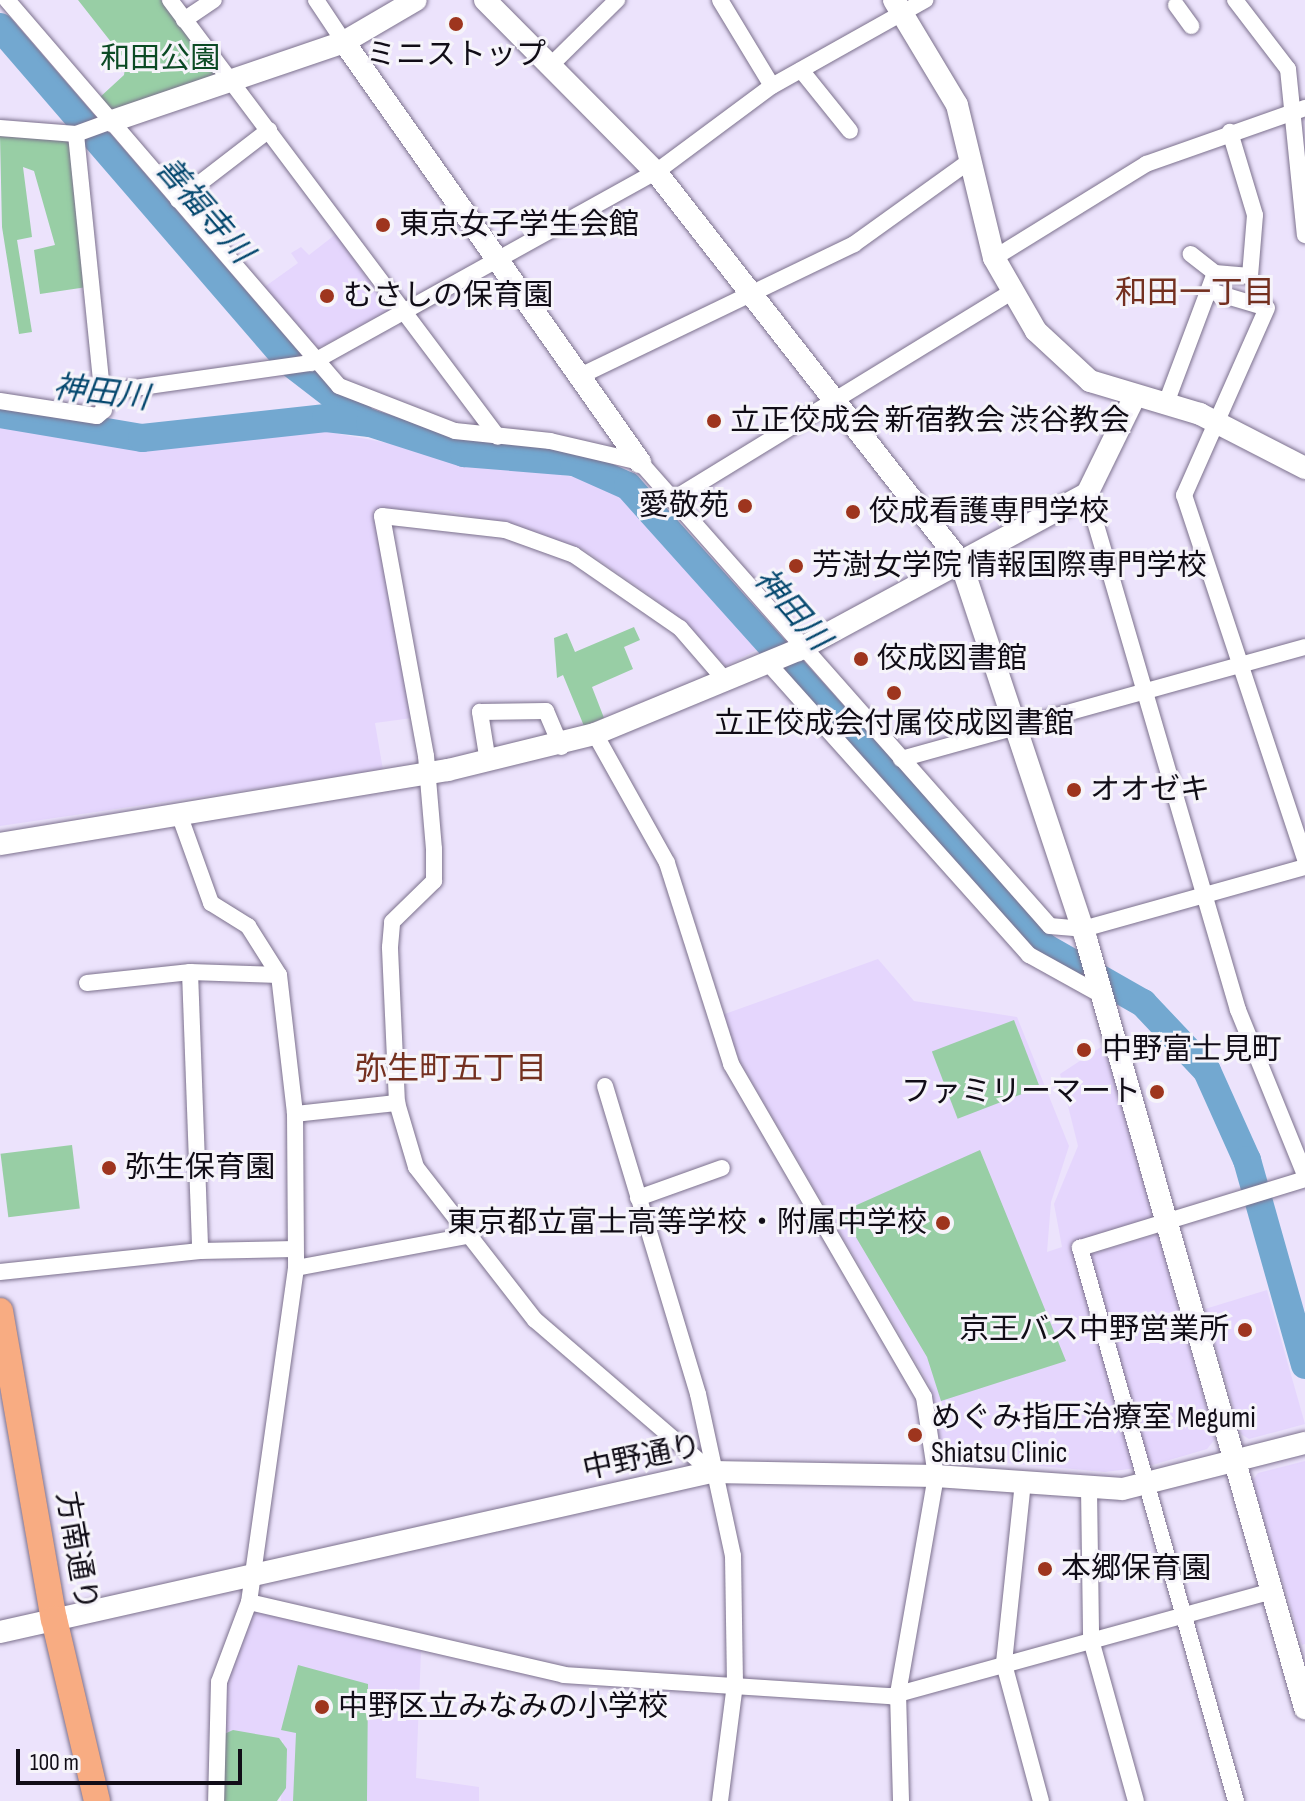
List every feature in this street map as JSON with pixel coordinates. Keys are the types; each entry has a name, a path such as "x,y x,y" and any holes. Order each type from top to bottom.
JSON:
{"main road":[{"name":"方南通り","path":"1,1319 10,1410 54,1619 97,1801"}],"street":[{"path":"7,0 313,361 362,400 498,437 640,462"},
{"path":"170,0 498,437"},
{"path":"184,20 214,0"},
{"path":"316,0 412,154 498,262 640,462 800,649 1050,926 1083,929 1305,867"},
{"path":"0,128 79,133 344,42 416,0"},
{"path":"485,0 656,172 961,563 1018,726 1092,957 1305,1708"},
{"path":"551,65 617,0"},
{"path":"720,0 772,86"},
{"path":"106,392 286,369 313,361 498,262 656,172 772,86 898,7 925,0"},
{"path":"1235,0 1288,69 1299,109 1305,231"},
{"path":"1177,2 1191,26"},
{"path":"898,7 947,82 994,258 1010,293 1036,331 1090,381 1134,398 1214,421 1305,468"},
{"path":"801,70 850,131"},
{"path":"994,258 1146,164 1299,109"},
{"path":"178,200 269,130"},
{"path":"1191,254 1215,273 1250,276 1255,215 1230,132"},
{"path":"0,401 97,416 106,392 79,133"},
{"path":"580,376 854,244 968,162"},
{"path":"1165,406 1215,273"},
{"path":"1210,291 1267,308 1214,421 1184,495 1243,664 1305,859"},
{"path":"672,500 1010,293"},
{"path":"0,844 428,774 561,747 595,734 800,649 1087,494 1134,398"},
{"path":"1087,494 1148,689 1238,1010 1305,1177 1168,1224 1080,1248 1236,1801"},
{"path":"712,1472 535,1320 416,1167 397,1103 392,1039 392,922 434,881 428,774 382,516 505,530 574,555 680,628 725,680"},
{"path":"901,759 1305,647"},
{"path":"770,662 1029,955 1102,995"},
{"path":"488,762 480,712 546,711 561,747"},
{"path":"595,734 667,863 731,1064 924,1397 936,1476 898,1693 901,1801"},
{"path":"179,814 211,903 248,926 279,975 295,1114 296,1268 247,1608 219,1682 216,1801"},
{"path":"87,983 190,972 279,975"},
{"path":"190,972 200,1251"},
{"path":"605,1086 698,1394 712,1472 733,1556 735,1684 720,1801"},
{"path":"295,1114 397,1103"},
{"path":"638,1198 722,1168"},
{"path":"296,1268 467,1236"},
{"path":"0,1272 200,1251 295,1249"},
{"name":"中野通り","path":"0,1632 712,1472 936,1476 1089,1488 1146,1485 1305,1443"},
{"path":"1023,1482 1004,1664 1041,1801"},
{"path":"1089,1488 1091,1640 1136,1801"},
{"path":"247,1608 564,1675 898,1693 1272,1591"}],"shaded area":[{"name":"むさしの保育園","path":"336,234 389,310 323,346 311,346 263,288 298,263 291,253 301,247 309,255"},
{"path":"0,425 153,447 323,431 589,480 628,496 662,524 766,645 726,666 654,598 583,549 448,510 373,510 412,718 375,723 383,770 0,826"},
{"name":"東京都立富士高等学校・附属中学校","path":"878,959 914,1001 1017,1017 1069,1146 1051,1202 1047,1252 1062,1247 1054,1204 1078,1146 1060,1074 1104,1045 1154,1220 1074,1244 1137,1468 1105,1472 942,1457 929,1384 740,1062 722,1015"},
{"path":"1158,1234 1215,1439 1207,1449 1149,1466 1088,1255"},
{"path":"1267,1290 1305,1424 1249,1439 1241,1434 1205,1309"},
{"path":"1305,1461 1305,1644 1302,1645 1252,1481 1258,1473"},
{"name":"中野区立みなみの小学校","path":"254,1611 421,1651 416,1778 479,1787 479,1801 281,1801 283,1741 224,1731 226,1683"}],"green space":[{"name":"和田公園","path":"78,0 161,0 218,75 113,111 99,98 124,75 126,61"},
{"path":"0,136 71,141 87,287 40,294 34,250 55,245 34,171 23,167 32,237 17,240 32,332 19,334 2,227"},
{"path":"634,627 640,640 624,647 633,669 592,687 604,718 584,726 563,675 557,678 554,638 567,633 575,652"},
{"path":"1014,1020 1040,1087 958,1119 932,1052"},
{"path":"72,1145 80,1209 8,1217 1,1154"},
{"path":"980,1150 1066,1361 941,1401 927,1357 841,1212"},
{"path":"298,1665 368,1684 367,1801 293,1801 296,1733 281,1730"},
{"path":"233,1730 279,1738 287,1749 286,1788 277,1801 213,1801 222,1735"}],"waterway":[{"name":"善福寺川","path":"0,27 288,361 362,418"},
{"name":"神田川","path":"0,414 142,438 326,418 370,423 464,453 574,462 628,486 1019,922 1046,948 1143,1003 1207,1071 1247,1160 1305,1365"}],"place":[{"name":"ミニストップ","path":"456,24"},
{"name":"東京女子学生会館","path":"383,225"},
{"name":"むさしの保育園","path":"327,296"},
{"name":"立正佼成会 新宿教会 渋谷教会","path":"714,421"},
{"name":"愛敬苑","path":"745,506"},
{"name":"佼成看護専門学校","path":"853,512"},
{"name":"芳澍女学院 情報国際専門学校","path":"796,566"},
{"name":"佼成図書館","path":"861,659"},
{"name":"立正佼成会付属佼成図書館","path":"894,693"},
{"name":"オオゼキ","path":"1074,790"},
{"name":"中野富士見町","path":"1084,1050"},
{"name":"ファミリーマート","path":"1157,1092"},
{"name":"弥生保育園","path":"109,1168"},
{"name":"東京都立富士高等学校・附属中学校","path":"943,1223"},
{"name":"京王バス中野営業所","path":"1245,1330"},
{"name":"めぐみ指圧治療室 Megumi Shiatsu Clinic","path":"915,1435"},
{"name":"本郷保育園","path":"1045,1569"},
{"name":"中野区立みなみの小学校","path":"322,1707"}],"district":[{"name":"和田一丁目","path":"1195,294"},
{"name":"弥生町五丁目","path":"451,1070"}]}
